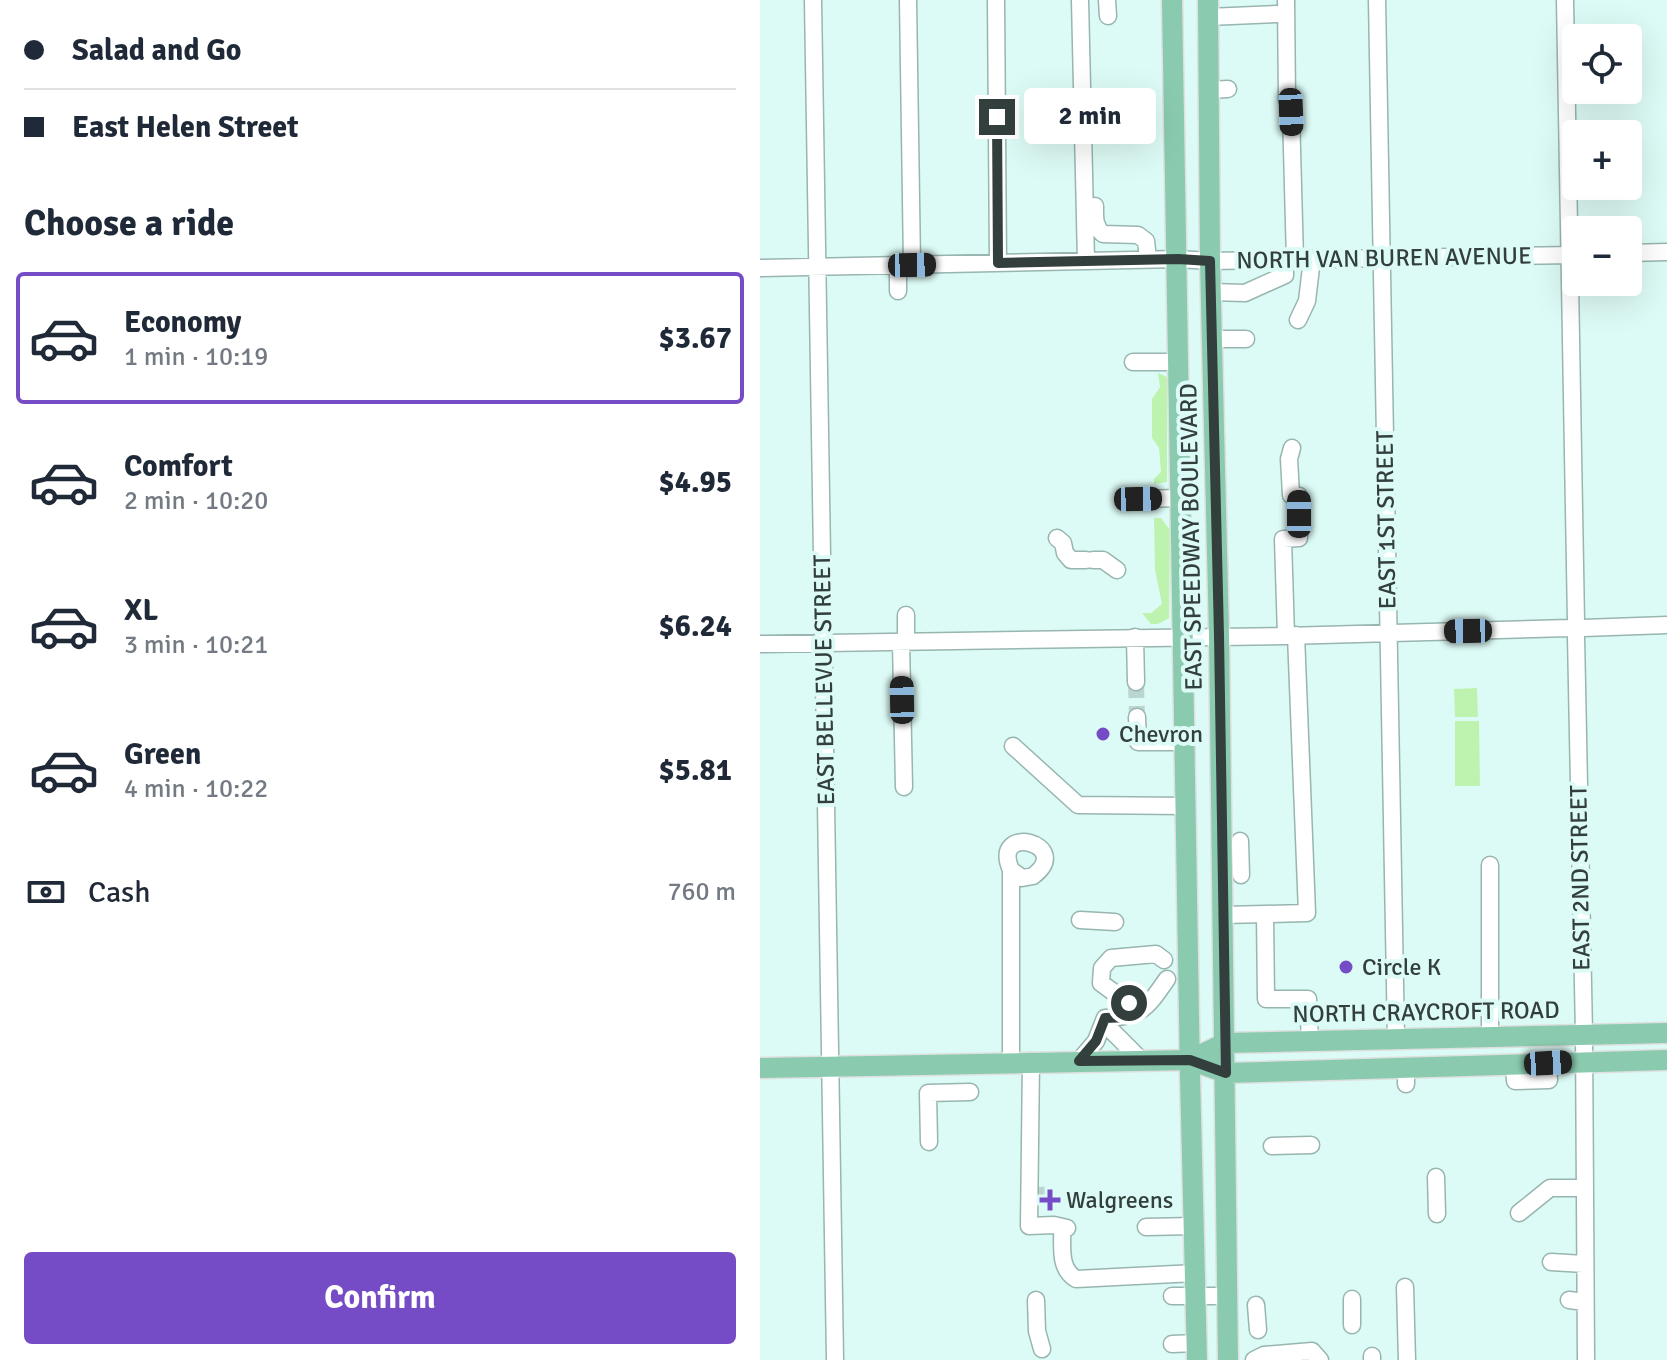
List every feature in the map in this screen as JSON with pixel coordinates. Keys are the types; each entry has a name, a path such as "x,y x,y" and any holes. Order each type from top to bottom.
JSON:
{"main road":[{"name":"EAST SPEEDWAY BOULEVARD","path":"1208,8 1218,90 1210,261 1224,915 1228,1360"},
{"name":"EAST SPEEDWAY BOULEVARD","path":"1168,10 1167,136 1178,259 1185,806 1197,1352"},
{"name":"NORTH CRAYCROFT ROAD","path":"1190,1060 1225,1043 1667,1033"},
{"name":"NORTH CRAYCROFT ROAD","path":"760,1068 1190,1060 1226,1073 1406,1075 1548,1072 1583,1061 1667,1060"}],"street":[{"name":"EAST BELLEVUE STREET","path":"813,0 835,1360"},
{"path":"898,291 905,265 908,0"},
{"path":"996,0 998,263"},
{"path":"1080,0 1086,261"},
{"name":"EAST 1ST STREET","path":"1377,0 1396,1039"},
{"name":"EAST 2ND STREET","path":"1565,0 1572,216"},
{"path":"1208,8 1281,7 1289,106 1290,260 1285,275 1245,293 1211,292"},
{"path":"1095,184 1095,224 1099,231 1103,234 1138,235 1146,241 1148,259"},
{"path":"1642,253 1667,252"},
{"name":"NORTH VAN BUREN AVENUE","path":"760,268 1148,259 1210,261 1562,255"},
{"path":"1298,320 1307,301 1312,259"},
{"name":"EAST 2ND STREET","path":"1573,296 1584,1034 1584,1264 1577,1301 1586,1360"},
{"path":"1213,339 1246,339"},
{"path":"1133,362 1179,362"},
{"path":"1224,915 1307,913 1283,539 1299,538 1299,496 1291,495 1289,459 1292,448"},
{"path":"1138,499 1181,498"},
{"path":"1057,538 1071,560 1103,560 1117,570"},
{"path":"904,787 906,615"},
{"path":"760,644 1667,625"},
{"path":"1135,637 1136,682"},
{"path":"1137,717 1138,742 1184,742"},
{"path":"1013,746 1078,805 1185,806"},
{"path":"1240,841 1241,875"},
{"path":"1490,865 1490,1037"},
{"path":"1011,870 1021,1062 1037,1153 1040,1211 1061,1227 1065,1270 1076,1279 1195,1273"},
{"path":"1265,914 1266,999 1308,999 1310,1041"},
{"path":"1080,920 1115,922"},
{"path":"1130,1004 1101,983 1102,968 1111,958 1156,954 1166,968"},
{"path":"1105,1018 1129,1017 1130,1004 1166,968 1188,965"},
{"path":"1105,1018 1112,1031 1142,1061"},
{"path":"1079,1061 1096,1041 1105,1018"},
{"path":"939,1064 939,1093"},
{"path":"929,1142 928,1093 970,1092"},
{"path":"1032,1123 1028,1173 1029,1226 1061,1227"},
{"path":"1272,1146 1311,1145"},
{"path":"1436,1177 1437,1214"},
{"path":"1519,1213 1550,1188 1584,1188"},
{"path":"1146,1227 1194,1226"},
{"path":"1551,1262 1584,1264"},
{"path":"1405,1287 1407,1360"},
{"path":"1172,1296 1227,1296"},
{"path":"1352,1299 1352,1325"},
{"path":"1036,1300 1037,1331 1042,1349"},
{"path":"1256,1305 1258,1330"},
{"path":"1172,1344 1197,1352"},
{"path":"1254,1360 1264,1355 1312,1351 1320,1360"}],"green space":[{"path":"1158,373 1167,377 1167,482 1154,484 1154,479 1161,472 1159,448 1152,438 1152,399 1160,387"},
{"path":"1154,518 1161,518 1170,530 1169,618 1158,624 1151,624 1142,613 1151,613 1162,604 1155,570"},
{"path":"1477,688 1478,717 1455,717 1454,689"},
{"path":"1455,721 1479,721 1480,786 1455,786"}],"tunnel":[{"path":"1136,682 1137,717"},
{"path":"1038,1187 1039,1202"}],"place":[{"name":"Chevron","path":"1103,734"},
{"name":"Circle K","path":"1346,967"},
{"name":"Walgreens","path":"1050,1200"}],"route":[{"path":"997,117 998,263 1210,261 1226,1073 1190,1060 1079,1061 1096,1041 1105,1018 1129,1017 1141,1012 1129,1003"}]}
